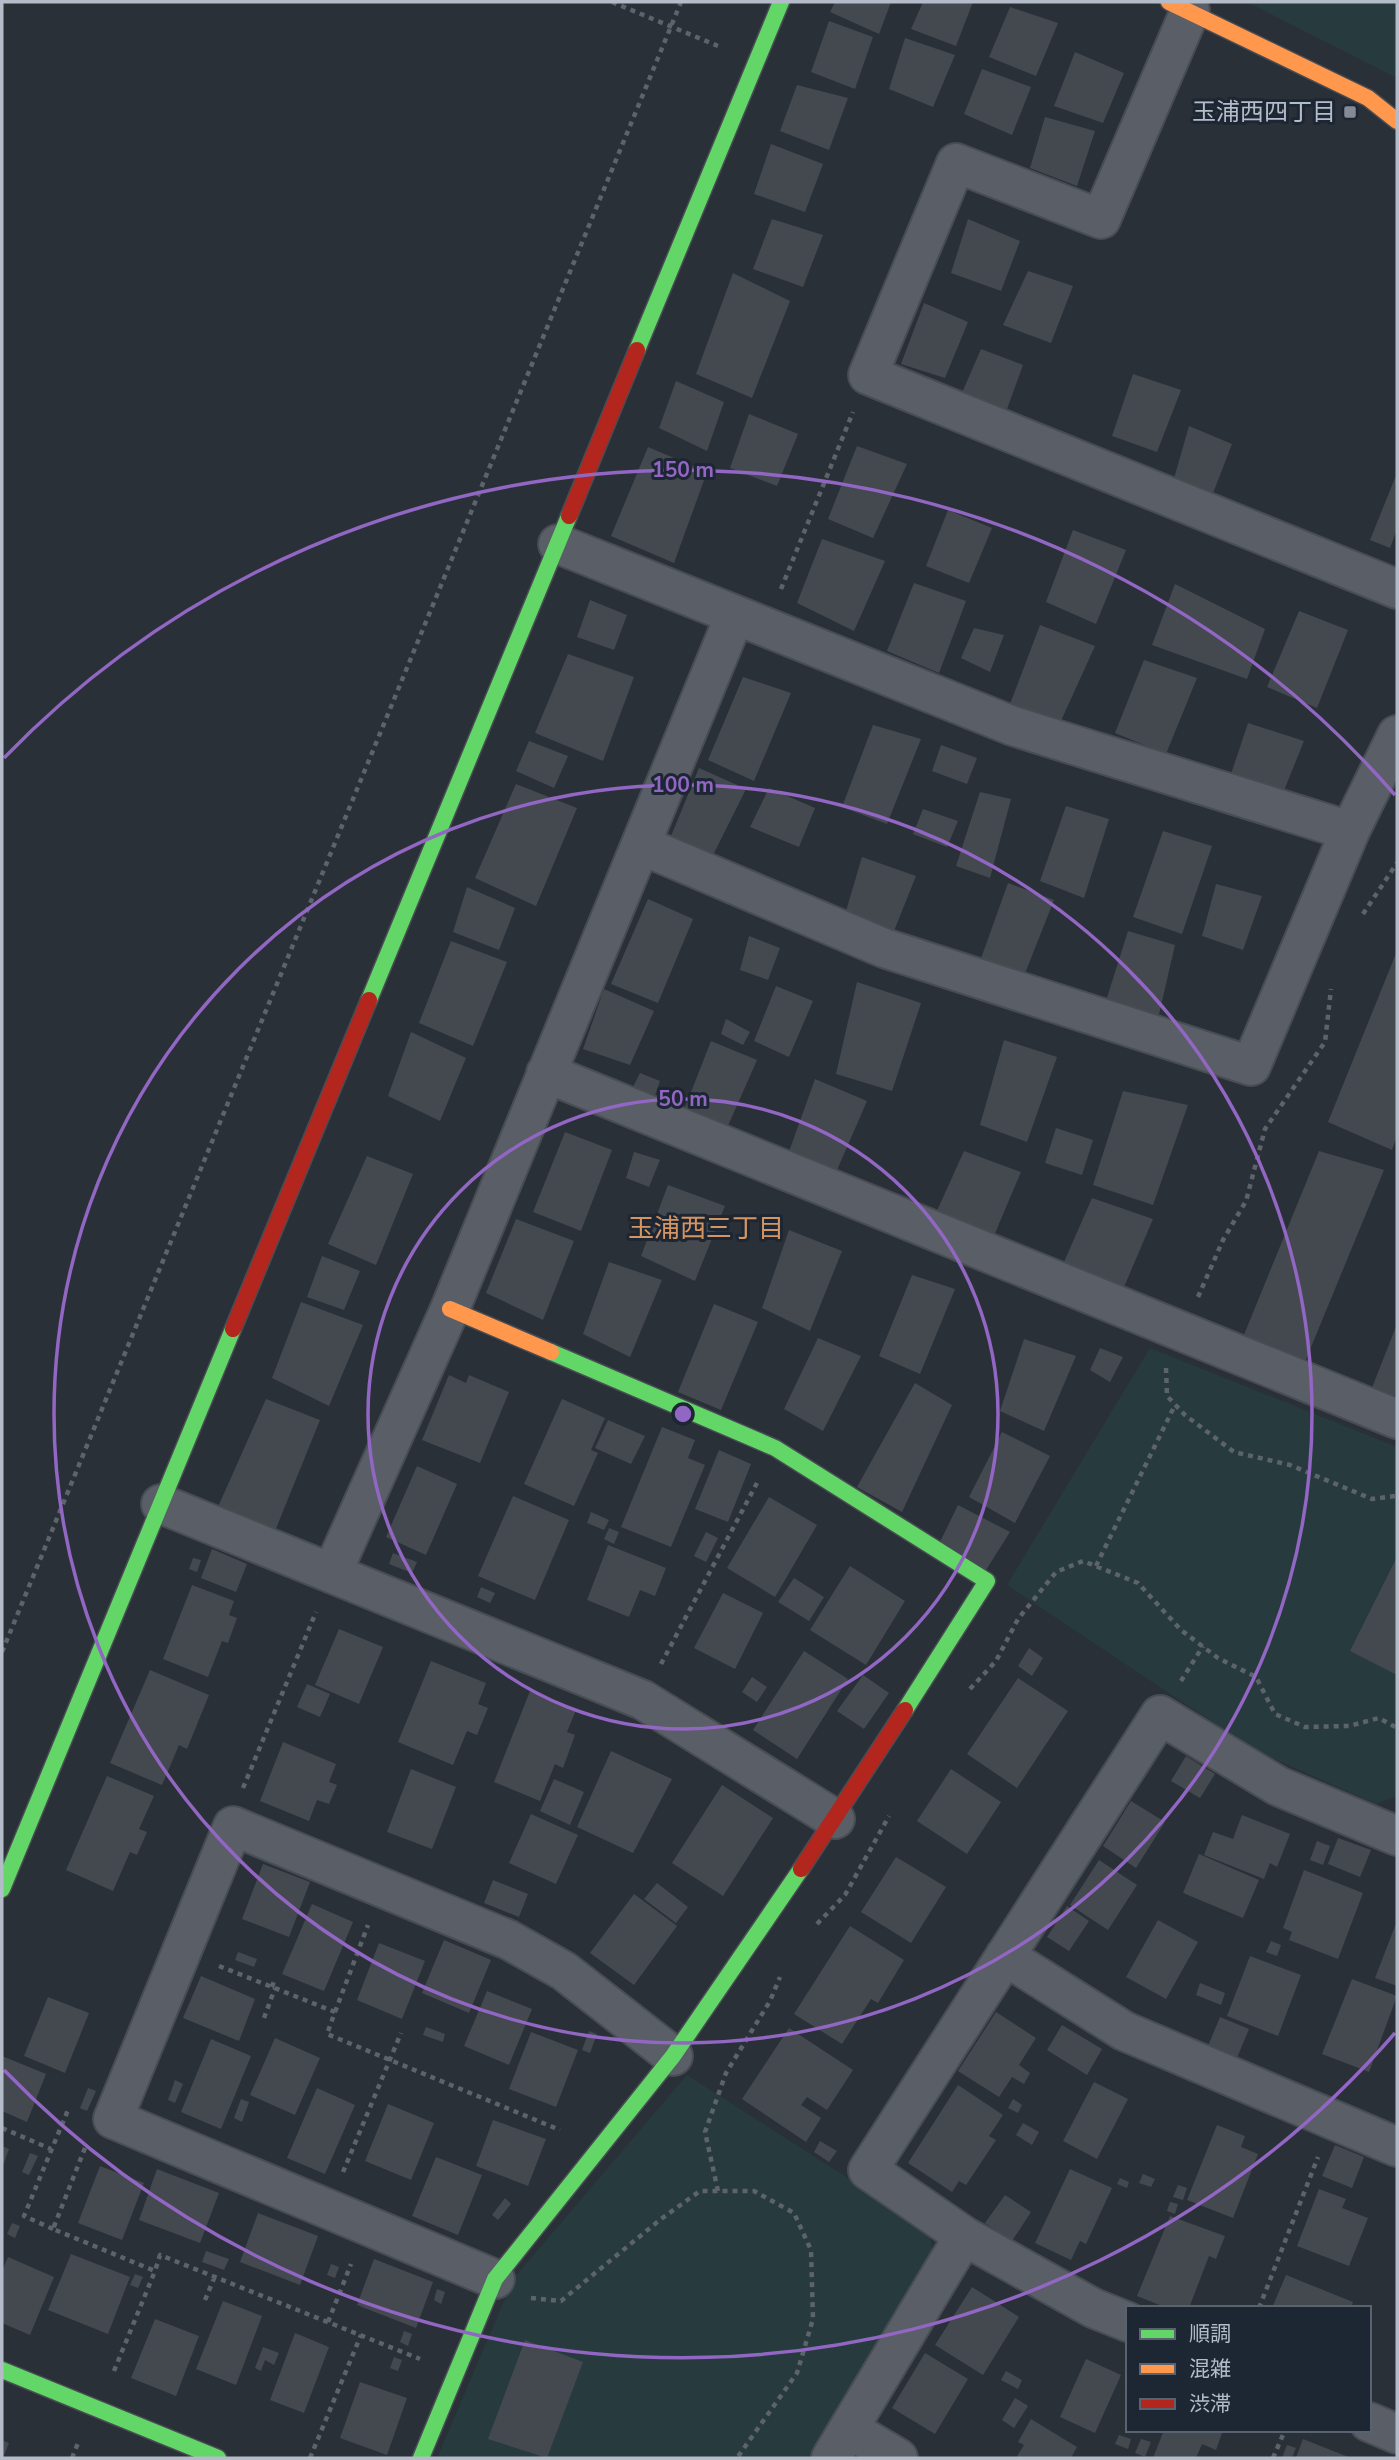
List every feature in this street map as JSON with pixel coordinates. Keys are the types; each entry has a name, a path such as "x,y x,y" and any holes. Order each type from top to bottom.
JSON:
{"street":[{"path":"2,1889 781,2"},
{"path":"1397,121 1367,98 1179,6 1101,219 956,163 868,375 1397,589"},
{"path":"558,544 1013,726 1350,831"},
{"path":"332,1573 450,1309 641,845 750,621"},
{"path":"641,845 884,948 1251,1066 1350,831 1397,734"},
{"path":"546,1073 1397,1419"},
{"path":"421,2458 494,2281 673,2056 835,1819 987,1581 775,1448 450,1309"},
{"path":"162,1504 643,1700 835,1819"},
{"path":"1126,2321 1093,2308 964,2236 868,2170 1160,1715 1278,1786 1397,1836"},
{"path":"494,2281 113,2119 233,1826 470,1923 531,1952 564,1971 673,2056"},
{"path":"1006,1955 1124,2031 1397,2147"},
{"path":"898,2458 840,2444 964,2236"},
{"path":"2,2370 218,2458"},
{"path":"1371,2423 1397,2434"}],"path":[{"path":"612,2 756,63"},
{"path":"2,1652 681,2"},
{"path":"750,621 868,375"},
{"path":"1360,918 1397,863"},
{"path":"1247,1201 1265,1129 1325,1042 1335,977"},
{"path":"1096,1566 1175,1405"},
{"path":"643,1700 775,1448"},
{"path":"961,1699 996,1661 1018,1619 1056,1572 1083,1560 1138,1583 1181,1630 1218,1658 1256,1677 1275,1714 1305,1727 1349,1726 1379,1718 1397,1728"},
{"path":"233,1826 236,1804 332,1573"},
{"path":"816,1925 845,1895 894,1805"},
{"path":"382,1888 327,2034 600,2147"},
{"path":"182,1951 335,2012"},
{"path":"718,2191 705,2132 726,2073 770,2001 787,1967"},
{"path":"264,2018 275,1978"},
{"path":"327,2209 401,2032"},
{"path":"68,2109 24,2216 155,2271"},
{"path":"53,2230 91,2132 113,2119"},
{"path":"1260,2306 1333,2120"},
{"path":"2,2129 51,2149"},
{"path":"494,2281 538,2301 561,2301 700,2192 754,2191 794,2213 811,2250 813,2319 797,2373 737,2458"},
{"path":"328,2322 366,2225"},
{"path":"114,2372 160,2255 455,2372"},
{"path":"205,2300 215,2276"},
{"path":"310,2458 361,2335"},
{"path":"1273,2458 1283,2432"}],"green space":[{"path":"1247,2 1397,2 1397,78"},
{"path":"1150,1348 1397,1447 1397,1796 1376,1804 1254,1750 1007,1585"},
{"path":"687,2075 929,2230 934,2259 809,2458 437,2458 514,2278"}],"building":[{"path":"835,2 891,2 879,34 830,12"},
{"path":"923,2 973,2 956,46 911,29"},
{"path":"1010,7 1058,23 1036,76 989,57"},
{"path":"829,21 873,37 855,89 811,72"},
{"path":"905,38 955,55 933,107 889,89"},
{"path":"1075,52 1124,73 1103,123 1054,106"},
{"path":"982,69 1031,87 1012,135 964,114"},
{"path":"797,85 848,98 829,150 780,131"},
{"path":"1045,117 1095,131 1077,186 1030,168"},
{"path":"771,144 823,164 805,212 754,194"},
{"path":"772,219 823,235 803,287 753,269"},
{"path":"968,219 1020,241 1001,291 951,273"},
{"path":"1028,271 1073,286 1051,343 1003,325"},
{"path":"733,273 790,301 752,398 696,374"},
{"path":"924,303 968,322 945,378 901,364"},
{"path":"981,349 1023,365 1003,420 958,402"},
{"path":"1133,374 1181,390 1157,452 1112,436"},
{"path":"676,381 724,402 707,451 659,428"},
{"path":"749,414 798,434 777,486 730,468"},
{"path":"1189,426 1232,444 1210,501 1171,489"},
{"path":"857,446 907,464 873,538 828,519"},
{"path":"648,447 707,472 674,563 611,536"},
{"path":"1397,473 1397,529 1390,548 1370,540"},
{"path":"948,510 992,528 969,583 926,566"},
{"path":"1073,530 1126,550 1096,624 1046,602"},
{"path":"822,539 885,561 854,631 797,603"},
{"path":"914,583 966,601 939,673 887,651"},
{"path":"1175,584 1265,629 1247,679 1152,645"},
{"path":"590,600 627,615 614,650 577,637"},
{"path":"1299,611 1348,630 1317,708 1267,687"},
{"path":"1040,625 1095,646 1060,723 1010,704"},
{"path":"974,628 1004,635 990,672 961,658"},
{"path":"568,654 634,677 603,761 535,733"},
{"path":"1144,660 1197,678 1166,754 1115,733"},
{"path":"743,677 791,693 754,781 708,760"},
{"path":"1248,723 1304,741 1281,798 1228,783"},
{"path":"873,725 921,739 887,824 842,807"},
{"path":"529,741 568,756 554,788 516,771"},
{"path":"941,745 977,758 967,784 932,771"},
{"path":"699,768 746,789 711,859 669,841"},
{"path":"516,784 577,808 536,906 475,878"},
{"path":"769,788 815,808 799,847 750,827"},
{"path":"980,792 1011,799 990,878 956,866"},
{"path":"1066,806 1109,819 1084,898 1040,881"},
{"path":"923,809 958,821 947,847 913,834"},
{"path":"1163,831 1212,846 1182,934 1133,917"},
{"path":"862,857 916,876 890,941 843,921"},
{"path":"1008,883 1054,900 1022,981 979,964"},
{"path":"1216,884 1262,896 1243,950 1202,936"},
{"path":"467,887 515,908 499,950 453,932"},
{"path":"648,899 693,919 658,1003 611,984"},
{"path":"1128,931 1175,945 1157,1023 1105,1004"},
{"path":"749,936 780,948 768,980 740,970"},
{"path":"451,941 507,962 473,1046 419,1023"},
{"path":"1397,951 1397,1136 1392,1150 1328,1122"},
{"path":"857,982 921,1003 892,1091 836,1074"},
{"path":"776,986 813,1001 789,1057 754,1041"},
{"path":"604,989 654,1011 630,1065 583,1049"},
{"path":"726,1019 750,1032 743,1045 721,1034"},
{"path":"411,1032 466,1058 440,1121 388,1096"},
{"path":"1004,1040 1057,1057 1027,1142 980,1125"},
{"path":"711,1041 757,1060 727,1128 684,1110"},
{"path":"640,1073 660,1081 652,1104 631,1091"},
{"path":"815,1079 867,1101 834,1177 786,1160"},
{"path":"1123,1091 1188,1105 1153,1205 1093,1185"},
{"path":"1056,1128 1093,1140 1082,1175 1045,1163"},
{"path":"565,1132 612,1150 581,1231 533,1212"},
{"path":"964,1151 1021,1172 993,1238 936,1213"},
{"path":"1319,1151 1384,1170 1302,1369 1239,1347"},
{"path":"634,1152 660,1160 649,1187 626,1178"},
{"path":"367,1156 413,1174 376,1265 328,1244"},
{"path":"668,1185 725,1206 695,1281 641,1256"},
{"path":"1092,1198 1153,1219 1124,1287 1064,1262"},
{"path":"516,1219 574,1241 543,1320 486,1293"},
{"path":"789,1230 842,1251 810,1331 762,1308"},
{"path":"322,1256 360,1271 344,1310 307,1297"},
{"path":"609,1262 662,1280 630,1357 583,1334"},
{"path":"912,1275 955,1289 920,1374 879,1356"},
{"path":"301,1302 363,1325 329,1406 272,1378"},
{"path":"714,1304 758,1322 721,1410 678,1392"},
{"path":"1397,1324 1397,1409 1368,1398"},
{"path":"818,1338 861,1356 823,1431 784,1409"},
{"path":"1024,1339 1076,1356 1044,1431 1000,1411"},
{"path":"1100,1348 1123,1357 1110,1382 1090,1370"},
{"path":"449,1375 466,1383 469,1375 509,1392 480,1463 422,1440"},
{"path":"915,1383 952,1405 902,1512 857,1487"},
{"path":"266,1399 320,1420 273,1536 217,1509"},
{"path":"562,1399 605,1418 591,1450 598,1453 574,1506 524,1484"},
{"path":"608,1420 645,1436 631,1464 595,1448"},
{"path":"662,1427 695,1440 688,1458 705,1465 671,1547 621,1527"},
{"path":"1002,1432 1050,1456 1015,1523 969,1497"},
{"path":"719,1450 751,1464 728,1522 695,1509"},
{"path":"417,1466 457,1484 426,1555 386,1537"},
{"path":"513,1496 569,1520 535,1600 478,1576"},
{"path":"769,1497 817,1525 775,1597 727,1568"},
{"path":"958,1505 1010,1532 986,1570 940,1542"},
{"path":"591,1512 609,1520 604,1530 587,1523"},
{"path":"609,1528 619,1532 614,1544 604,1539"},
{"path":"706,1532 718,1538 706,1562 694,1556"},
{"path":"608,1545 666,1568 655,1596 640,1590 629,1617 587,1600"},
{"path":"212,1549 247,1564 236,1592 201,1578"},
{"path":"393,1553 417,1562 412,1573 389,1564"},
{"path":"1397,1557 1397,1675 1350,1651"},
{"path":"193,1558 201,1560 197,1572 189,1569"},
{"path":"850,1566 905,1601 866,1665 810,1630"},
{"path":"794,1578 824,1597 809,1621 778,1602"},
{"path":"192,1585 234,1601 229,1615 237,1618 228,1643 222,1641 208,1677 163,1659"},
{"path":"481,1587 495,1593 490,1603 477,1597"},
{"path":"723,1593 763,1613 735,1669 694,1648"},
{"path":"339,1629 383,1647 359,1704 315,1685"},
{"path":"1029,1648 1043,1658 1032,1676 1018,1666"},
{"path":"804,1651 848,1679 797,1759 753,1730"},
{"path":"431,1661 486,1683 478,1704 488,1708 477,1735 467,1731 453,1765 398,1742"},
{"path":"150,1670 209,1695 187,1749 179,1745 162,1785 110,1763"},
{"path":"863,1675 889,1693 864,1729 837,1711"},
{"path":"752,1677 767,1687 757,1702 742,1692"},
{"path":"1018,1678 1068,1711 1017,1788 967,1754"},
{"path":"307,1684 330,1694 320,1717 297,1707"},
{"path":"530,1691 576,1710 567,1732 575,1735 563,1768 555,1764 540,1801 494,1782"},
{"path":"283,1742 336,1764 329,1782 337,1785 329,1804 317,1800 309,1821 260,1801"},
{"path":"611,1751 672,1779 633,1853 577,1827"},
{"path":"1186,1756 1215,1774 1200,1798 1171,1781"},
{"path":"411,1769 456,1787 432,1849 387,1832"},
{"path":"951,1769 1001,1802 967,1854 917,1821"},
{"path":"107,1776 154,1796 139,1829 147,1832 137,1855 130,1852 113,1891 66,1870"},
{"path":"554,1779 584,1792 570,1825 540,1811"},
{"path":"722,1785 773,1818 723,1896 672,1863"},
{"path":"1131,1801 1165,1822 1136,1868 1103,1846"},
{"path":"531,1814 578,1835 556,1884 509,1863"},
{"path":"1242,1815 1290,1834 1277,1867 1270,1863 1264,1879 1204,1855 1213,1832 1233,1839"},
{"path":"1338,1838 1371,1850 1360,1877 1328,1864"},
{"path":"1317,1841 1330,1846 1323,1865 1310,1860"},
{"path":"1199,1854 1259,1880 1243,1918 1183,1893"},
{"path":"896,1857 946,1887 911,1943 861,1912"},
{"path":"1099,1860 1137,1885 1108,1930 1070,1905"},
{"path":"263,1864 310,1882 289,1937 242,1919"},
{"path":"1304,1870 1363,1893 1338,1959 1289,1940 1292,1932 1283,1928"},
{"path":"493,1880 528,1894 519,1917 484,1903"},
{"path":"657,1883 688,1907 676,1923 644,1899"},
{"path":"634,1894 677,1926 634,1985 590,1953"},
{"path":"312,1904 353,1922 324,1991 282,1974"},
{"path":"1067,1906 1089,1921 1069,1951 1047,1937"},
{"path":"1158,1920 1198,1942 1166,1999 1126,1977"},
{"path":"1397,1921 1397,1986 1375,1978"},
{"path":"850,1926 904,1960 878,2003 871,1999 842,2044 794,2014"},
{"path":"444,1940 491,1960 469,2013 422,1993"},
{"path":"1271,1941 1281,1945 1277,1956 1266,1952"},
{"path":"379,1943 425,1961 402,2019 357,2000"},
{"path":"238,1952 257,1959 254,1967 235,1960"},
{"path":"1250,1956 1301,1975 1278,2036 1227,2016"},
{"path":"201,1976 255,1999 239,2041 183,2018"},
{"path":"1352,1979 1397,1996 1369,2072 1322,2054"},
{"path":"1200,1983 1225,1993 1221,2005 1196,1995"},
{"path":"487,1991 532,2009 509,2065 464,2046"},
{"path":"48,1997 89,2013 65,2073 24,2056"},
{"path":"996,2012 1036,2038 1019,2065 1030,2073 1024,2084 1012,2077 999,2097 958,2071"},
{"path":"1220,2017 1249,2029 1237,2058 1208,2046"},
{"path":"1062,2025 1102,2049 1087,2075 1047,2050"},
{"path":"426,2027 445,2034 443,2042 423,2035"},
{"path":"789,2028 853,2070 827,2110 807,2097 801,2105 821,2118 806,2142 742,2099"},
{"path":"589,2031 597,2034 590,2053 582,2050"},
{"path":"531,2032 578,2050 556,2107 509,2089"},
{"path":"275,2038 320,2058 295,2115 250,2095"},
{"path":"211,2039 251,2056 221,2129 181,2112"},
{"path":"2,2056 46,2074 27,2122 2,2111"},
{"path":"175,2080 183,2084 175,2103 168,2100"},
{"path":"1094,2082 1128,2099 1097,2159 1063,2141"},
{"path":"958,2085 1003,2115 989,2136 996,2140 966,2185 959,2181 952,2192 908,2163"},
{"path":"88,2088 96,2091 87,2111 80,2108"},
{"path":"317,2088 355,2105 325,2174 287,2158"},
{"path":"241,2099 249,2102 242,2122 234,2118"},
{"path":"1013,2099 1022,2105 1018,2113 1008,2108"},
{"path":"388,2104 434,2123 411,2180 365,2161"},
{"path":"493,2120 546,2139 528,2186 476,2166"},
{"path":"1023,2123 1039,2132 1032,2145 1016,2135"},
{"path":"1217,2125 1245,2136 1241,2147 1258,2154 1233,2218 1187,2200"},
{"path":"820,2141 837,2151 829,2162 814,2152"},
{"path":"1335,2145 1364,2157 1352,2188 1322,2176"},
{"path":"2,2146 9,2149 2,2168"},
{"path":"30,2153 38,2156 29,2175 22,2172"},
{"path":"436,2157 482,2175 458,2235 412,2216"},
{"path":"100,2166 144,2183 122,2240 78,2223"},
{"path":"157,2169 219,2193 200,2243 139,2220"},
{"path":"1070,2169 1112,2188 1086,2244 1080,2241 1071,2260 1035,2243"},
{"path":"1143,2174 1155,2179 1151,2187 1139,2183"},
{"path":"1120,2178 1129,2182 1127,2188 1117,2184"},
{"path":"1178,2185 1187,2188 1183,2200 1173,2197"},
{"path":"1319,2189 1346,2199 1342,2208 1368,2218 1349,2266 1297,2246"},
{"path":"1005,2195 1031,2212 1012,2241 985,2223"},
{"path":"505,2198 511,2204 498,2220 492,2215"},
{"path":"1170,2202 1178,2204 1175,2214 1167,2211"},
{"path":"258,2213 318,2236 300,2285 240,2262"},
{"path":"1170,2216 1225,2236 1216,2259 1209,2256 1190,2306 1162,2306 1137,2296"},
{"path":"12,2223 20,2226 15,2238 7,2234"},
{"path":"206,2251 229,2259 224,2270 202,2262"},
{"path":"71,2254 130,2277 108,2334 48,2310"},
{"path":"8,2257 54,2277 30,2335 2,2323 2,2271"},
{"path":"374,2259 433,2282 416,2328 357,2305"},
{"path":"331,2264 339,2267 335,2278 327,2275"},
{"path":"135,2274 143,2277 138,2288 130,2285"},
{"path":"1286,2275 1353,2302 1352,2306 1273,2306"},
{"path":"972,2287 1019,2317 983,2375 935,2345"},
{"path":"437,2289 445,2292 441,2304 434,2300"},
{"path":"223,2301 262,2316 236,2385 196,2369"},
{"path":"155,2319 199,2336 176,2396 131,2378"},
{"path":"404,2331 412,2334 408,2346 400,2342"},
{"path":"295,2333 329,2347 304,2413 270,2400"},
{"path":"525,2340 583,2362 547,2458 488,2439"},
{"path":"263,2347 279,2353 274,2365 265,2360 261,2371 255,2368"},
{"path":"925,2353 968,2379 935,2434 892,2408"},
{"path":"394,2357 402,2360 398,2371 390,2368"},
{"path":"1086,2359 1121,2375 1095,2433 1060,2417"},
{"path":"1006,2371 1022,2380 1018,2389 1001,2380"},
{"path":"360,2382 407,2398 387,2455 340,2438"},
{"path":"1015,2398 1028,2406 1014,2428 1002,2420"},
{"path":"1031,2419 1077,2447 1071,2458 1016,2458 1024,2445 1018,2442"},
{"path":"1163,2432 1222,2432 1216,2450 1202,2444 1196,2458 1153,2458"},
{"path":"1119,2435 1131,2439 1128,2449 1115,2444"},
{"path":"1141,2439 1151,2442 1145,2457 1135,2453"},
{"path":"1303,2439 1351,2458 1296,2458"},
{"path":"2,2440 9,2443 3,2458 2,2458"},
{"path":"1287,2445 1296,2448 1292,2458 1282,2458"}],"traffic: fast":[{"path":"637,350 781,2"},
{"path":"369,1000 569,516"},
{"path":"2,1889 233,1329"},
{"path":"551,1352 775,1448 987,1581 905,1710"},
{"path":"421,2458 495,2279 673,2056 801,1869"},
{"path":"2,2370 218,2458"}],"traffic: slow":[{"path":"1169,2 1368,98 1397,121"},
{"path":"450,1309 551,1352"}],"traffic: jam":[{"path":"569,516 637,350"},
{"path":"233,1329 369,1000"},
{"path":"801,1869 905,1710"}],"place":[{"name":"玉浦西四丁目","path":"1350,112"}],"district":[{"name":"玉浦西三丁目","path":"706,1228"}]}
